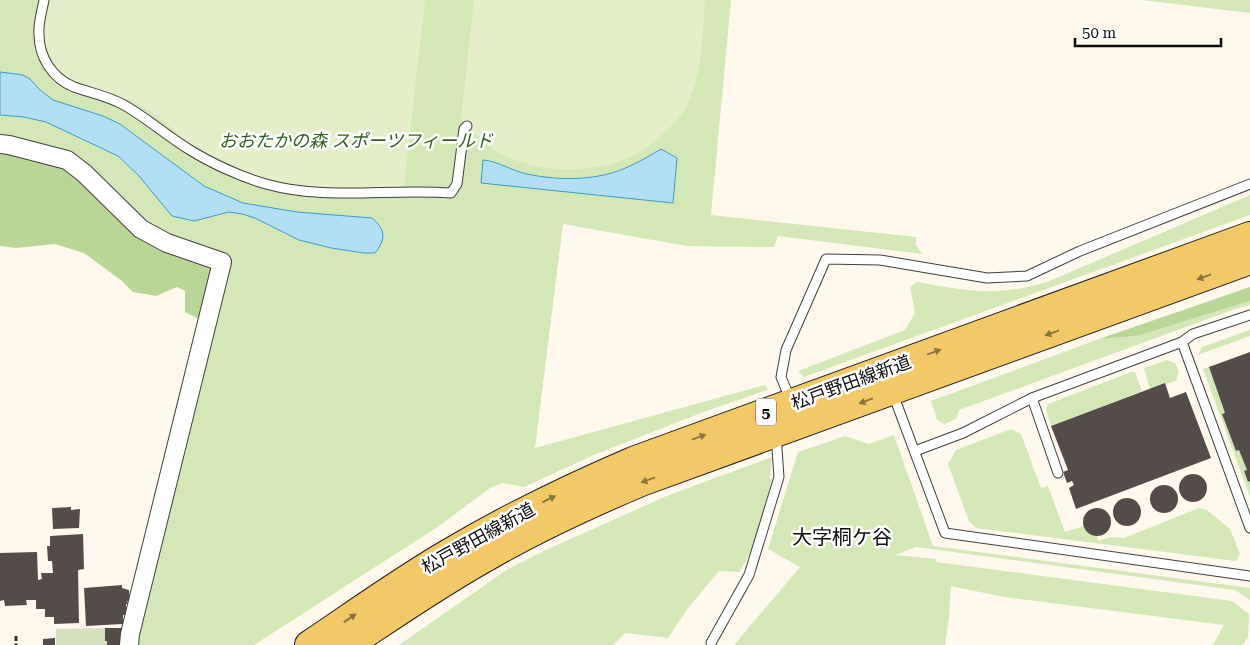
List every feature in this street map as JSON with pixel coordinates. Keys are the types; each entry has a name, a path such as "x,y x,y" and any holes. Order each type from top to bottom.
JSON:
{"main road":[{"name":"松戸野田線新道","path":"348,645 457,574 587,504 641,482 776,433 888,381 1250,236"},
{"name":"松戸野田線新道","path":"309,645 398,584 440,558 532,507 634,461 792,403 888,381 1250,260"}],"street":[{"path":"0,144 68,160 84,173 141,229 167,243 222,262 130,634 129,645"}],"lane":[{"path":"44,0 38,33 42,55 53,72 66,83 114,99 139,113 189,150 265,184 323,193 431,191 450,193 457,184 464,129 467,126"},
{"path":"792,403 781,377 786,350 826,259 880,260 987,278 1027,276 1080,251 1250,184"},
{"path":"915,451 963,433 1032,398 1182,342 1193,334 1250,315"},
{"path":"1182,342 1250,528"},
{"path":"888,381 945,534 1250,576"},
{"path":"1032,398 1058,473"},
{"path":"711,643 749,575 779,478 776,433"}],"path":[{"path":"16,636 16,645"}],"green space":[{"name":"おおたかの森 スポーツフィールド","path":"0,0 731,0 711,215 916,237 916,245 922,254 778,236 774,247 687,246 563,224 535,448 765,385 768,390 706,411 596,454 524,487 502,483 490,488 439,526 254,645 137,645 228,256 179,242 0,139"},
{"name":"おおたかの森 スポーツフィールド","path":"47,0 425,0 404,186 340,189 277,183 237,168 193,146 145,107 71,80 56,71 44,41"},
{"path":"474,0 705,0 698,71 695,85 684,111 661,136 646,148 630,157 594,168 555,169 536,166 495,151 484,143 461,119"},
{"path":"1142,0 1250,0 1250,13"},
{"path":"0,152 52,162 70,170 117,216 210,263 214,272 201,320 185,312 185,291 177,287 156,296 133,292 122,281 84,253 55,244 16,248 0,246"},
{"path":"1250,195 1250,215 804,377 798,371 905,330 915,313 910,287 917,282 982,291 1013,290 1029,287 1047,282"},
{"path":"1250,287 1250,301 1137,336 1099,339"},
{"path":"1250,301 1250,305 959,410 956,419 944,424 937,420 931,401 1099,339 1137,336"},
{"path":"1250,330 1250,336 1198,355 1202,347"},
{"path":"1167,360 1175,363 1179,372 1176,381 1150,389 1144,368"},
{"path":"1209,367 1225,413 1222,414 1236,451 1239,450 1247,470 1244,472 1248,482 1250,481 1250,497 1203,369"},
{"path":"1135,372 1142,391 1051,426 1046,410 1048,404"},
{"path":"1011,429 1021,434 1041,488 1048,486 1065,532 1084,526 1090,534 1097,536 1098,541 1110,537 1124,538 1199,508 1207,510 1230,529 1240,554 1236,561 976,528 969,521 948,464 956,450"},
{"path":"894,435 933,546 1250,588 1250,600 1235,590 916,547 895,555 936,559 936,562 1232,601 1249,614 1248,637 1243,645 1213,645 1224,625 1004,597 951,586 945,645 734,645 800,567 768,549 798,452 845,436 869,444"},
{"path":"772,457 770,479 772,479 762,520 753,548 740,572 719,571 688,608 668,638 625,633 613,645 399,645 508,569 669,495"},
{"path":"105,628 107,645 56,645 56,629"}],"water":[{"path":"0,72 23,75 53,100 103,116 120,124 204,186 243,203 297,212 372,218 380,227 383,239 375,253 364,253 331,248 299,240 255,218 242,214 229,212 194,221 172,216 139,176 118,156 46,122 24,117 0,115"},
{"path":"661,149 677,158 673,203 481,183 483,160 527,174 553,178 579,178 605,175 618,171"}],"building":[{"path":"1250,352 1250,481 1248,482 1244,471 1247,470 1239,450 1236,451 1222,414 1225,413 1209,367"},
{"path":"1165,383 1170,398 1186,392 1211,458 1076,509 1069,488 1074,485 1072,481 1067,483 1063,472 1068,470 1051,426"},
{"path":"1193,474 1203,478 1207,488 1203,498 1193,502 1183,498 1179,488 1183,478"},
{"path":"1164,485 1174,489 1178,499 1174,509 1164,513 1154,509 1150,499 1154,489"},
{"path":"1127,498 1137,502 1141,512 1137,522 1127,526 1117,522 1113,512 1117,502"},
{"path":"71,507 71,510 80,509 79,528 53,529 52,508"},
{"path":"1097,508 1107,512 1111,522 1107,532 1097,536 1087,532 1083,522 1087,512"},
{"path":"83,534 84,569 78,570 79,623 54,624 54,617 45,617 45,609 36,609 36,600 26,600 27,605 5,606 4,600 0,601 0,553 37,552 38,580 42,579 41,573 53,573 52,561 48,561 47,546 50,546 50,536"},
{"path":"122,585 122,588 129,590 130,601 127,601 128,604 126,604 126,615 123,615 123,624 86,626 84,588"},
{"path":"105,628 123,628 124,645 107,645 107,641 105,641"},
{"path":"55,638 55,645 43,645 43,639"}],"district":[{"name":"大字桐ケ谷","path":"842,537"}]}
